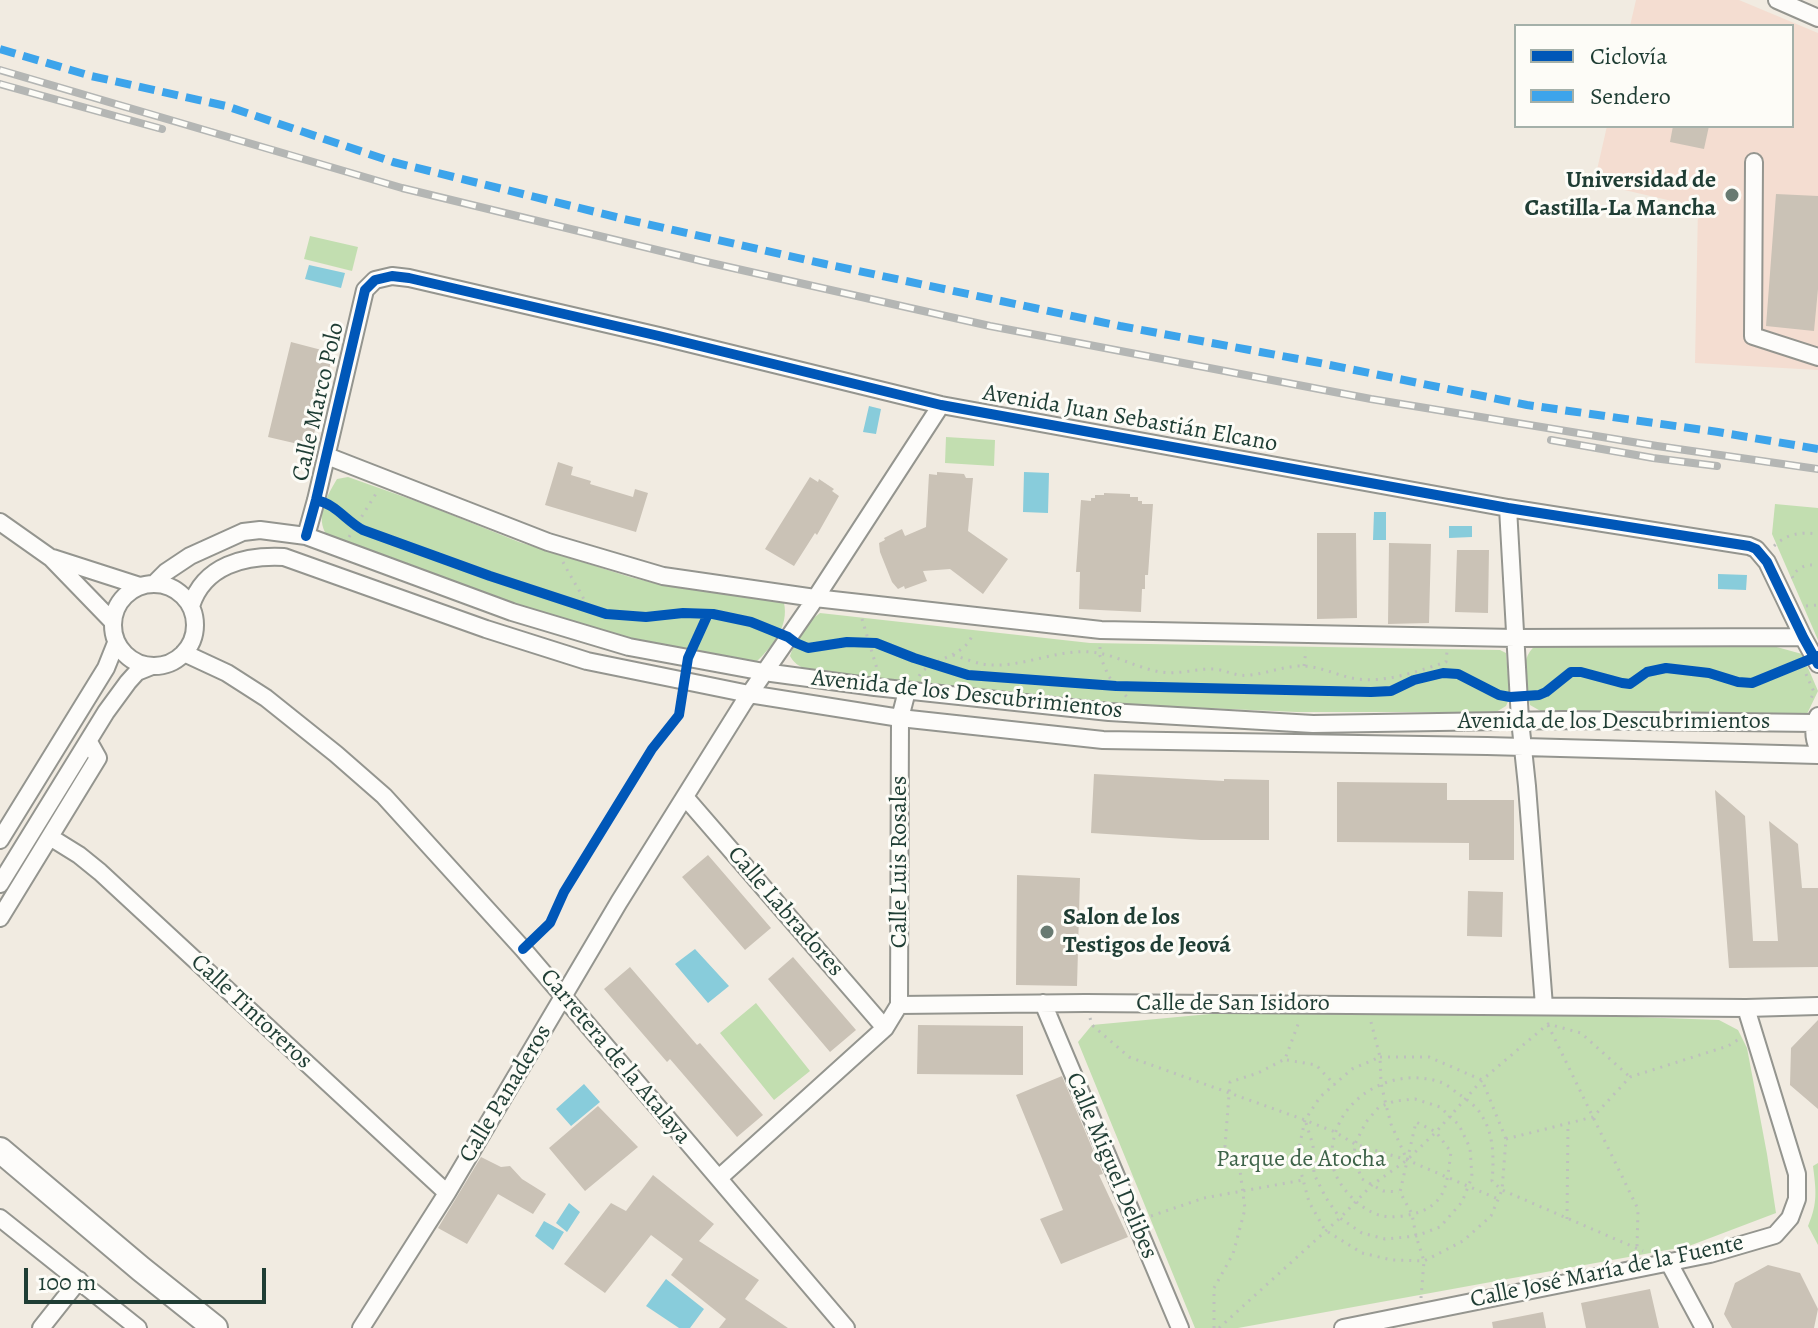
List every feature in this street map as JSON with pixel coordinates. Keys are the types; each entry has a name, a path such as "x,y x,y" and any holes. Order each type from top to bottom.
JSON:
{"highway":[{"path":"0,1150 215,1328"},
{"path":"0,1169 199,1328"}],"street":[{"path":"1777,0 1818,18"},
{"path":"1754,162 1753,336 1818,357"},
{"name":"Avenida Juan Sebastián Elcano","path":"375,280 392,276 447,286 941,405 1508,508 1749,546 1763,555"},
{"name":"Calle Marco Polo","path":"306,536 365,290 375,280"},
{"name":"Calle Panaderos","path":"361,1328 447,1193 619,902 749,694 941,405"},
{"path":"327,456 548,542 663,576 815,598 1101,630 1515,638 1803,637"},
{"path":"1508,508 1520,720 1544,1006"},
{"path":"0,522 51,558 112,621"},
{"name":"Avenida de los Descubrimientos","path":"148,584 190,556 243,532 260,530 306,536 512,612 629,647 764,672 1007,703 1313,724 1520,720 1789,723 1816,719"},
{"path":"1763,555 1803,637 1812,669"},
{"name":"Avenida de los Descubrimientos","path":"191,606 202,583 212,574 239,560 284,557 486,629 587,661 749,694 900,718 1103,740 1522,746 1818,755"},
{"path":"51,558 174,589 181,593 191,606 195,627 193,638 184,653 164,665 140,664 129,658 116,643 112,621 115,609 130,591 148,584"},
{"name":"Carretera de la Atalaya","path":"193,638 227,673"},
{"path":"0,840 106,668 116,643"},
{"name":"Carretera de la Atalaya","path":"184,653 227,673 277,707 384,796 564,997 841,1326"},
{"path":"0,884 106,712 137,672 152,666"},
{"name":"Calle Luis Rosales","path":"899,1005 900,718 911,691"},
{"path":"1816,719 1814,734 1818,748"},
{"path":"0,918 98,758 89,742"},
{"name":"Calle Labradores","path":"685,797 885,1028"},
{"name":"Calle Tintoreros","path":"50,837 100,872 447,1193"},
{"name":"Calle Miguel Delibes","path":"1043,1003 1180,1328"},
{"path":"719,1178 885,1028 899,1005"},
{"name":"Calle de San Isidoro","path":"899,1005 1818,1006"},
{"name":"Calle José María de la Fuente","path":"1343,1328 1710,1254 1775,1235 1790,1218 1797,1199 1797,1174 1746,1008"},
{"path":"0,1218 138,1328"},
{"path":"1668,1261 1704,1328"},
{"path":"41,1328 79,1280"}],"path":[{"path":"341,550 360,528 385,479"},
{"path":"345,517 360,528"},
{"path":"1763,555 1790,535 1803,532 1818,534"},
{"path":"568,548 563,561 591,615 585,634"},
{"path":"1792,576 1802,567 1818,566"},
{"path":"577,606 606,614"},
{"path":"911,691 920,673 968,645 977,616"},
{"path":"1101,630 1100,653 1105,670 1127,696 1126,713"},
{"path":"953,655 983,664 999,665 1073,652 1100,653 1160,672 1210,669 1242,676 1285,667 1314,666 1349,677 1373,679 1411,673 1446,662 1449,637"},
{"path":"858,643 876,643"},
{"path":"914,658 945,668"},
{"path":"1789,723 1789,711 1805,711 1814,692 1812,669"},
{"path":"1391,691 1414,680 1443,673"},
{"path":"1095,685 1132,687"},
{"path":"1085,1003 1092,1025 1129,1057 1305,1120 1355,1144 1407,1160 1498,1199"},
{"path":"1285,1059 1306,1005"},
{"path":"1366,1005 1380,1057 1381,1083 1391,1124 1407,1160"},
{"path":"1544,1006 1548,1024 1638,1209 1637,1248"},
{"path":"1548,1024 1581,1033 1630,1077"},
{"path":"1216,1328 1340,1218 1372,1185 1407,1160 1482,1080 1548,1024"},
{"path":"1506,1139 1593,1117 1630,1077 1728,1046 1754,1031"},
{"path":"1380,1057 1429,1057 1482,1080 1506,1139 1502,1190 1491,1216 1463,1241 1424,1261 1392,1260 1362,1253 1325,1230 1309,1202 1297,1157 1305,1120 1320,1097 1352,1069 1380,1057"},
{"path":"1216,1328 1214,1288 1233,1254 1245,1209 1240,1170 1225,1146 1230,1082 1258,1073 1285,1059 1316,1065 1335,1085"},
{"path":"1420,1312 1424,1261 1412,1214 1400,1192 1416,1122 1436,1132 1451,1152 1442,1194 1426,1211 1412,1214 1404,1216 1383,1217 1364,1208 1349,1196 1332,1163 1335,1132 1358,1097 1381,1083 1408,1077 1441,1082 1466,1099 1482,1115 1494,1161 1492,1181 1502,1190 1668,1261"},
{"path":"1305,1120 1313,1145 1314,1174 1326,1198 1340,1218 1362,1233 1385,1239 1416,1236 1440,1227 1462,1202 1472,1177 1470,1148 1459,1125 1440,1107 1415,1099 1379,1107 1366,1122 1355,1144 1354,1159 1362,1179 1383,1191 1400,1192"},
{"path":"1567,1219 1568,1123"},
{"path":"1146,1218 1204,1198 1303,1180"}],"shaded area":[{"name":"Universidad de Castilla-La Mancha","path":"1636,0 1739,0 1818,33 1818,370 1695,363 1698,207 1594,183 1607,128 1794,128 1794,24 1630,24"}],"green space":[{"path":"310,236 358,247 352,271 304,259"},
{"path":"946,437 995,440 994,466 945,463"},
{"path":"348,477 519,542 630,577 658,584 775,599 784,603 782,628 757,661 640,642 546,615 327,536 322,521 326,500 337,479"},
{"path":"1775,504 1818,508 1818,640 1772,534"},
{"path":"820,613 1090,643 1500,650 1506,653 1510,697 1506,706 1496,712 1297,712 1028,698 805,669 790,656 802,632"},
{"path":"1535,646 1773,646 1802,654 1818,691 1807,714 1800,715 1544,713 1530,705 1525,682 1526,658"},
{"path":"756,1003 810,1071 774,1100 720,1033"},
{"name":"Parque de Atocha","path":"1306,1005 1719,1020 1738,1030 1747,1048 1776,1213 1689,1246 1238,1328 1195,1328 1078,1042 1092,1025"},
{"path":"1818,1163 1818,1245 1808,1226 1815,1196 1813,1166"}],"water":[{"path":"309,265 345,273 341,288 305,279"},
{"path":"869,406 881,409 876,434 863,432"},
{"path":"1024,472 1049,473 1048,513 1023,512"},
{"path":"1374,512 1386,512 1386,540 1373,540"},
{"path":"1449,526 1472,526 1472,537 1449,538"},
{"path":"1718,574 1747,575 1746,590 1718,589"},
{"path":"695,949 729,986 708,1003 675,964"},
{"path":"584,1084 600,1102 571,1126 556,1109"},
{"path":"569,1203 580,1212 567,1232 556,1223"},
{"path":"544,1221 564,1232 553,1250 535,1236"},
{"path":"666,1279 704,1309 690,1328 679,1328 646,1306"}],"building":[{"path":"1673,128 1709,128 1704,149 1670,142"},
{"path":"1776,194 1818,196 1818,289 1814,331 1766,326"},
{"path":"291,342 333,353 311,447 268,437"},
{"path":"558,462 573,467 571,475 591,481 590,484 633,497 635,489 648,493 636,532 545,505"},
{"path":"937,472 964,474 966,478 973,478 968,531 1008,559 983,594 950,569 923,571 927,581 898,589 880,552 879,543 884,538 902,529 905,536 926,527 929,474 937,475"},
{"path":"810,477 818,482 819,479 839,496 817,535 815,533 794,566 765,549"},
{"path":"1130,494 1130,497 1138,497 1142,504 1153,504 1148,575 1145,575 1145,589 1142,589 1141,612 1079,609 1080,572 1076,572 1081,500 1091,501 1095,495"},
{"path":"1317,533 1356,533 1357,618 1317,619"},
{"path":"1389,543 1431,544 1429,623 1388,624"},
{"path":"1457,550 1489,550 1488,613 1455,612"},
{"path":"1094,774 1224,781 1269,780 1269,840 1201,840 1091,833"},
{"path":"1337,782 1447,783 1447,800 1514,800 1514,860 1469,860 1469,843 1337,842"},
{"path":"1715,790 1745,816 1753,941 1778,941 1769,821 1798,844 1802,888 1818,888 1818,967 1729,968"},
{"path":"708,855 771,928 745,950 682,877"},
{"name":"Salon de los Testigos de Jeová","path":"1017,875 1080,878 1077,986 1016,985"},
{"path":"1468,891 1503,892 1502,937 1467,936"},
{"path":"793,957 856,1030 830,1052 768,979"},
{"path":"630,967 763,1115 737,1137 604,989"},
{"path":"1818,1020 1818,1109 1790,1085 1791,1048"},
{"path":"918,1025 1023,1026 1023,1075 917,1074"},
{"path":"1062,1076 1103,1174 1099,1175 1128,1237 1061,1264 1040,1219 1063,1210 1016,1095"},
{"path":"598,1106 638,1147 585,1191 549,1148"},
{"path":"481,1157 501,1167 510,1166 522,1179 546,1194 533,1214 498,1194 467,1244 438,1228"},
{"path":"653,1175 714,1224 699,1241 759,1280 745,1299 788,1328 719,1328 726,1319 671,1275 683,1259 651,1235 605,1293 564,1264 611,1203 626,1211"},
{"path":"1768,1265 1800,1273 1818,1309 1814,1328 1732,1328 1724,1314 1735,1283"},
{"path":"1650,1289 1659,1328 1586,1328 1581,1303"},
{"path":"1543,1312 1546,1328 1493,1328 1492,1322"}],"railway":[{"path":"0,70 402,188 702,261 990,326 1371,399 1818,469"},
{"path":"0,84 162,129"},
{"path":"1551,440 1717,466"}],"marked path":[{"path":"0,49 91,76 226,106 393,162 825,264 1120,326 1527,405 1818,449"}],"cycle path":[{"path":"306,536 365,290 375,280 392,276 659,336 941,405 1508,508 1749,546 1756,549 1767,562 1818,664"},
{"path":"316,500 329,505 363,530 606,614 646,617 713,614 751,622 808,648 847,642 876,643 968,675 1116,686 1371,692 1391,691 1414,680 1443,673 1458,674 1499,695 1510,697 1539,695 1571,672 1630,684 1647,672 1666,668 1709,673 1752,683 1818,656"},
{"path":"523,949 550,923 564,892 652,749 679,715 688,658 708,614"}],"place":[{"name":"Universidad de Castilla-La Mancha","path":"1732,195"},
{"name":"Salon de los Testigos de Jeová","path":"1047,932"}]}
